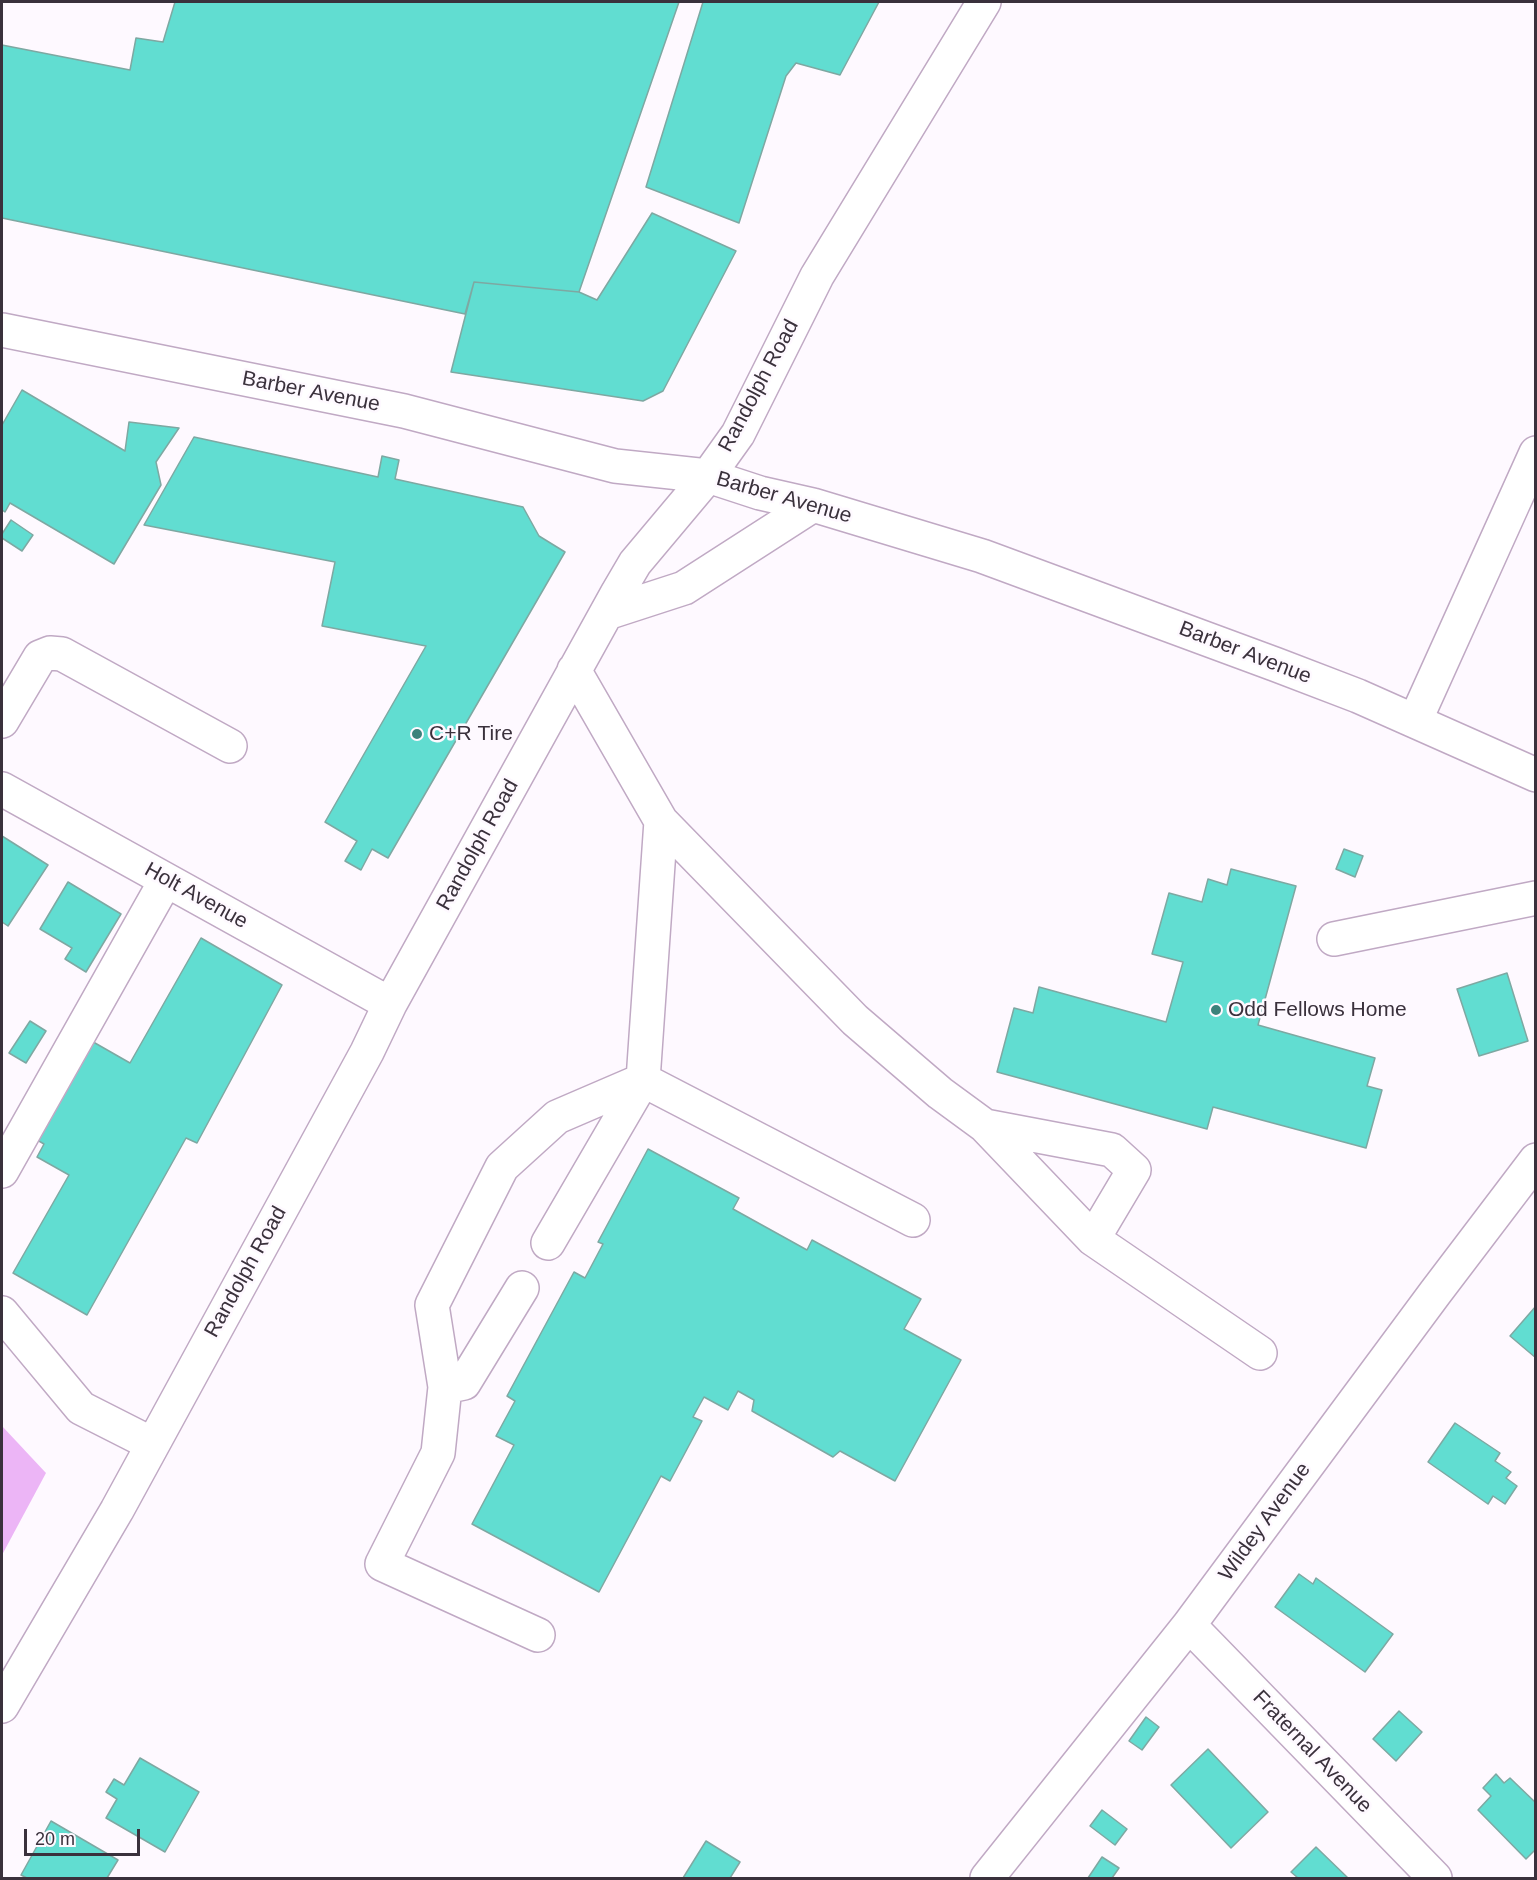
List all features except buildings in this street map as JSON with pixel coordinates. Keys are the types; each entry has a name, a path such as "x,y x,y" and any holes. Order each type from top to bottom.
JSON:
{"street":[{"name":"Randolph Road","path":"2,1706 117,1509 367,1052 390,1004 635,563 708,476 738,434 817,276 984,2"},
{"name":"Barber Avenue","path":"2,330 404,411 615,466 708,476 760,493 813,505 982,556 1267,661 1358,696 1536,775"},
{"path":"1415,722 1536,453"},
{"path":"607,613 684,588 813,505"},
{"path":"2,721 40,657 50,653 62,654 230,746"},
{"path":"574,670 661,821 855,1020 940,1093 986,1126 1093,1239 1260,1353"},
{"name":"Holt Avenue","path":"2,789 390,1004"},
{"path":"548,1243 644,1080 661,821"},
{"path":"2,1171 166,880"},
{"path":"1334,939 1536,898"},
{"path":"644,1080 914,1221"},
{"path":"538,1635 382,1564 438,1453 445,1387 432,1305 502,1167 557,1117 644,1080"},
{"path":"986,1126 1112,1150 1134,1170 1093,1239"},
{"name":"Wildey Avenue","path":"987,1878 1189,1625 1536,1160"},
{"path":"445,1387 464,1383 522,1288"},
{"path":"2,1312 81,1408 152,1444"},
{"name":"Fraternal Avenue","path":"1189,1625 1435,1878"}],"shaded area":[{"path":"2,1426 46,1473 2,1555"}],"place":[{"name":"C+R Tire","path":"417,734"},
{"name":"Odd Fellows Home","path":"1216,1010"}]}
